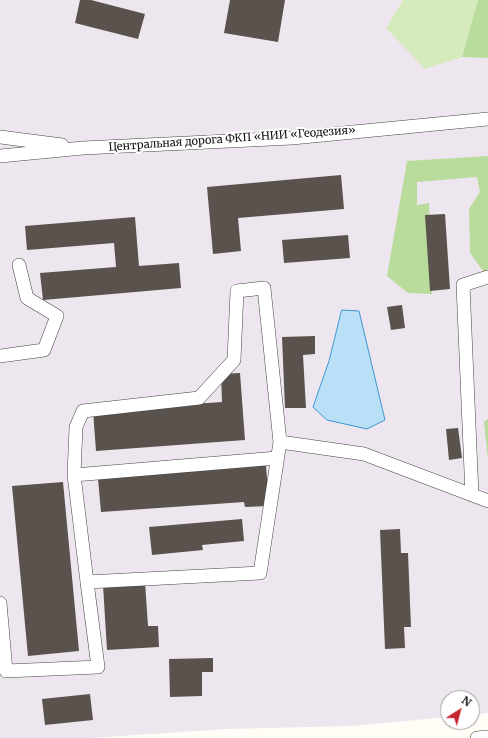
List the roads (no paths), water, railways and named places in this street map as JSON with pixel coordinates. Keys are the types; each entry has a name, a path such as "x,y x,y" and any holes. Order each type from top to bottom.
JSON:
{"street":[{"name":"Центральная дорога ФКП «НИИ «Геодезия»","path":"0,156 83,148 292,138 488,119"},
{"path":"0,136 83,148"},
{"path":"0,356 44,350 57,316 27,298 19,265"},
{"path":"472,495 463,285 488,277"},
{"path":"0,604 6,671 98,667 87,582 74,475 76,427 83,411 199,398 234,360 237,290 264,288 280,442 260,573 87,582"},
{"path":"280,442 364,454 488,501"},
{"path":"74,475 277,458"},
{"path":"477,738 488,737"}],"water":[{"path":"342,310 359,311 385,420 367,429 327,420 313,407 329,361"}]}
